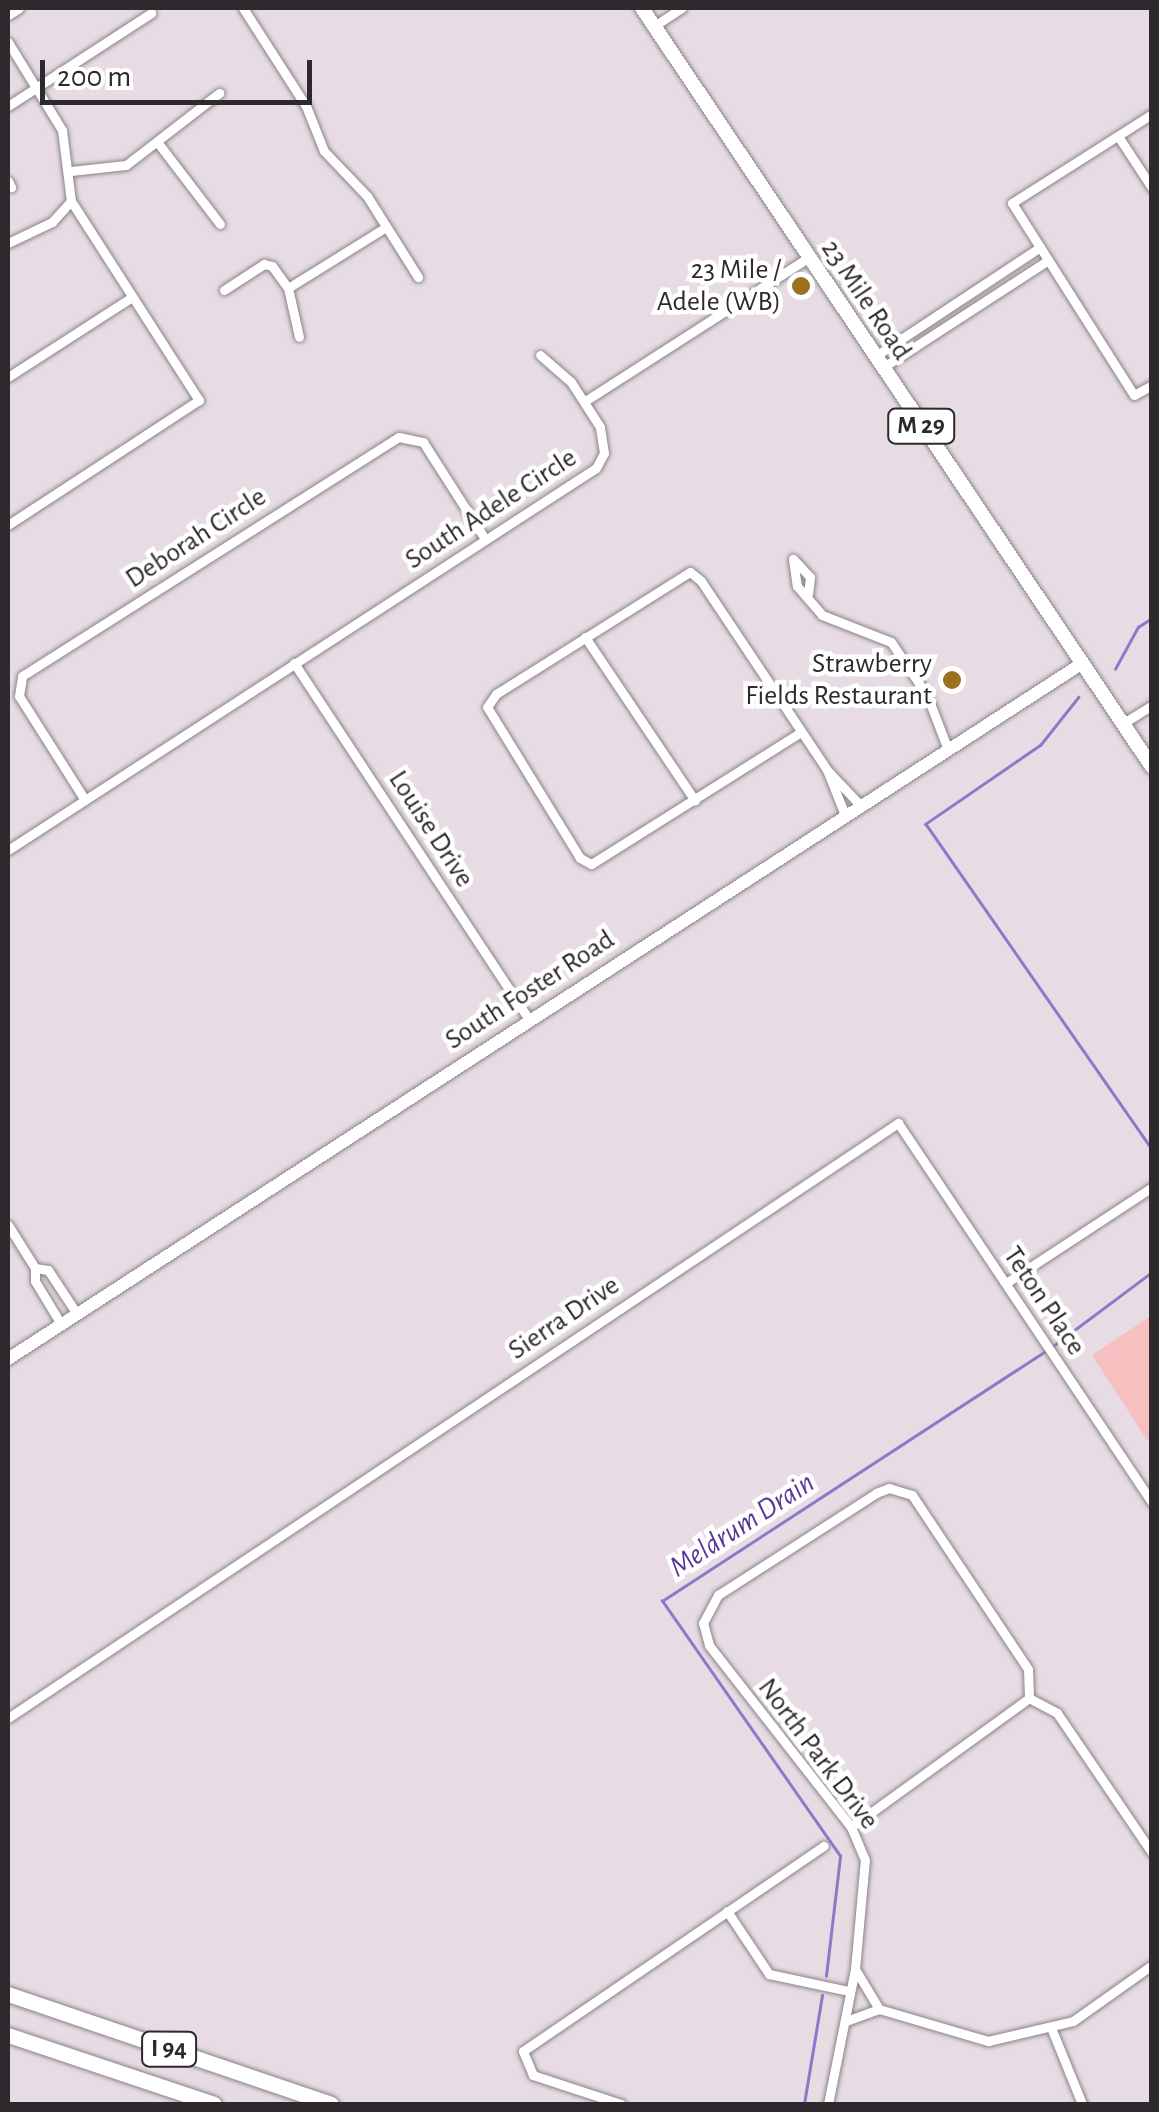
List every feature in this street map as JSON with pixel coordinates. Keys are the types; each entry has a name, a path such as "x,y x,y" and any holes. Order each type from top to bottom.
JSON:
{"highway":[{"name":"I 94","path":"8,1994 331,2104"},
{"name":"I 94","path":"8,2035 214,2104"}],"main road":[{"name":"23 Mile Road","path":"642,8 1152,768"}],"street":[{"path":"8,14 18,8"},
{"path":"243,8 306,106 324,151 386,227 418,277"},
{"path":"654,26 682,8"},
{"path":"8,106 150,13"},
{"path":"8,42 62,130 71,171 71,201 199,400 8,525"},
{"path":"71,171 116,169 158,143 219,93"},
{"path":"1152,114 1012,202 1134,396 1152,384"},
{"path":"1118,136 1152,188"},
{"path":"158,143 220,224"},
{"path":"8,243 52,222 71,201"},
{"path":"288,288 386,227"},
{"path":"878,363 1040,247"},
{"path":"585,401 808,258"},
{"path":"878,363 1048,260"},
{"path":"224,290 264,264 288,288 298,338"},
{"path":"8,377 132,296"},
{"name":"South Adele Circle","path":"8,850 602,460 600,427 585,401 540,355"},
{"name":"Deborah Circle","path":"86,800 19,696 22,676 399,437 423,442 484,539"},
{"path":"789,561 797,586 828,619 891,642 927,695 946,747"},
{"path":"802,732 612,856 588,864 487,706 585,637 690,572 802,732 828,770 859,804"},
{"path":"585,637 696,801"},
{"name":"Louise Drive","path":"294,663 529,1020"},
{"name":"South Foster Road","path":"8,1358 946,747 1080,664"},
{"path":"1122,724 1152,705"},
{"path":"828,770 844,814"},
{"name":"Teton Place","path":"898,1123 1152,1503"},
{"name":"Sierra Drive","path":"8,1718 898,1123"},
{"path":"1006,1283 1152,1187"},
{"path":"8,1225 35,1268 34,1281 62,1324"},
{"path":"35,1268 48,1270 77,1314"},
{"name":"North Park Drive","path":"828,2104 855,1969 866,1869 851,1826 710,1645 704,1616 718,1595 876,1493 895,1488 918,1501 1028,1670 1029,1698"},
{"path":"851,1826 1029,1698 1057,1712 1152,1853"},
{"path":"621,2104 533,2075 523,2064 530,2042 824,1846"},
{"path":"727,1911 769,1974 850,1991"},
{"path":"846,2021 879,2008 972,2039 1052,2030 1102,2005 1152,1966"},
{"path":"855,1969 879,2008"},
{"path":"1052,2030 1082,2104"}],"shaded area":[{"path":"1151,1316 1152,1437 1147,1440 1092,1355"}],"waterway":[{"name":"Meldrum Drain","path":"1115,669 1138,627 1152,618"},
{"name":"Meldrum Drain","path":"1079,697 1041,745 926,824 1152,1149"},
{"name":"Meldrum Drain","path":"826,1976 840,1856 662,1601 1049,1349 1152,1272"},
{"name":"Meldrum Drain","path":"804,2104 822,1995"}],"place":[{"name":"23 Mile / Adele (WB)","path":"801,286"},
{"name":"Strawberry Fields Restaurant","path":"952,680"}]}
